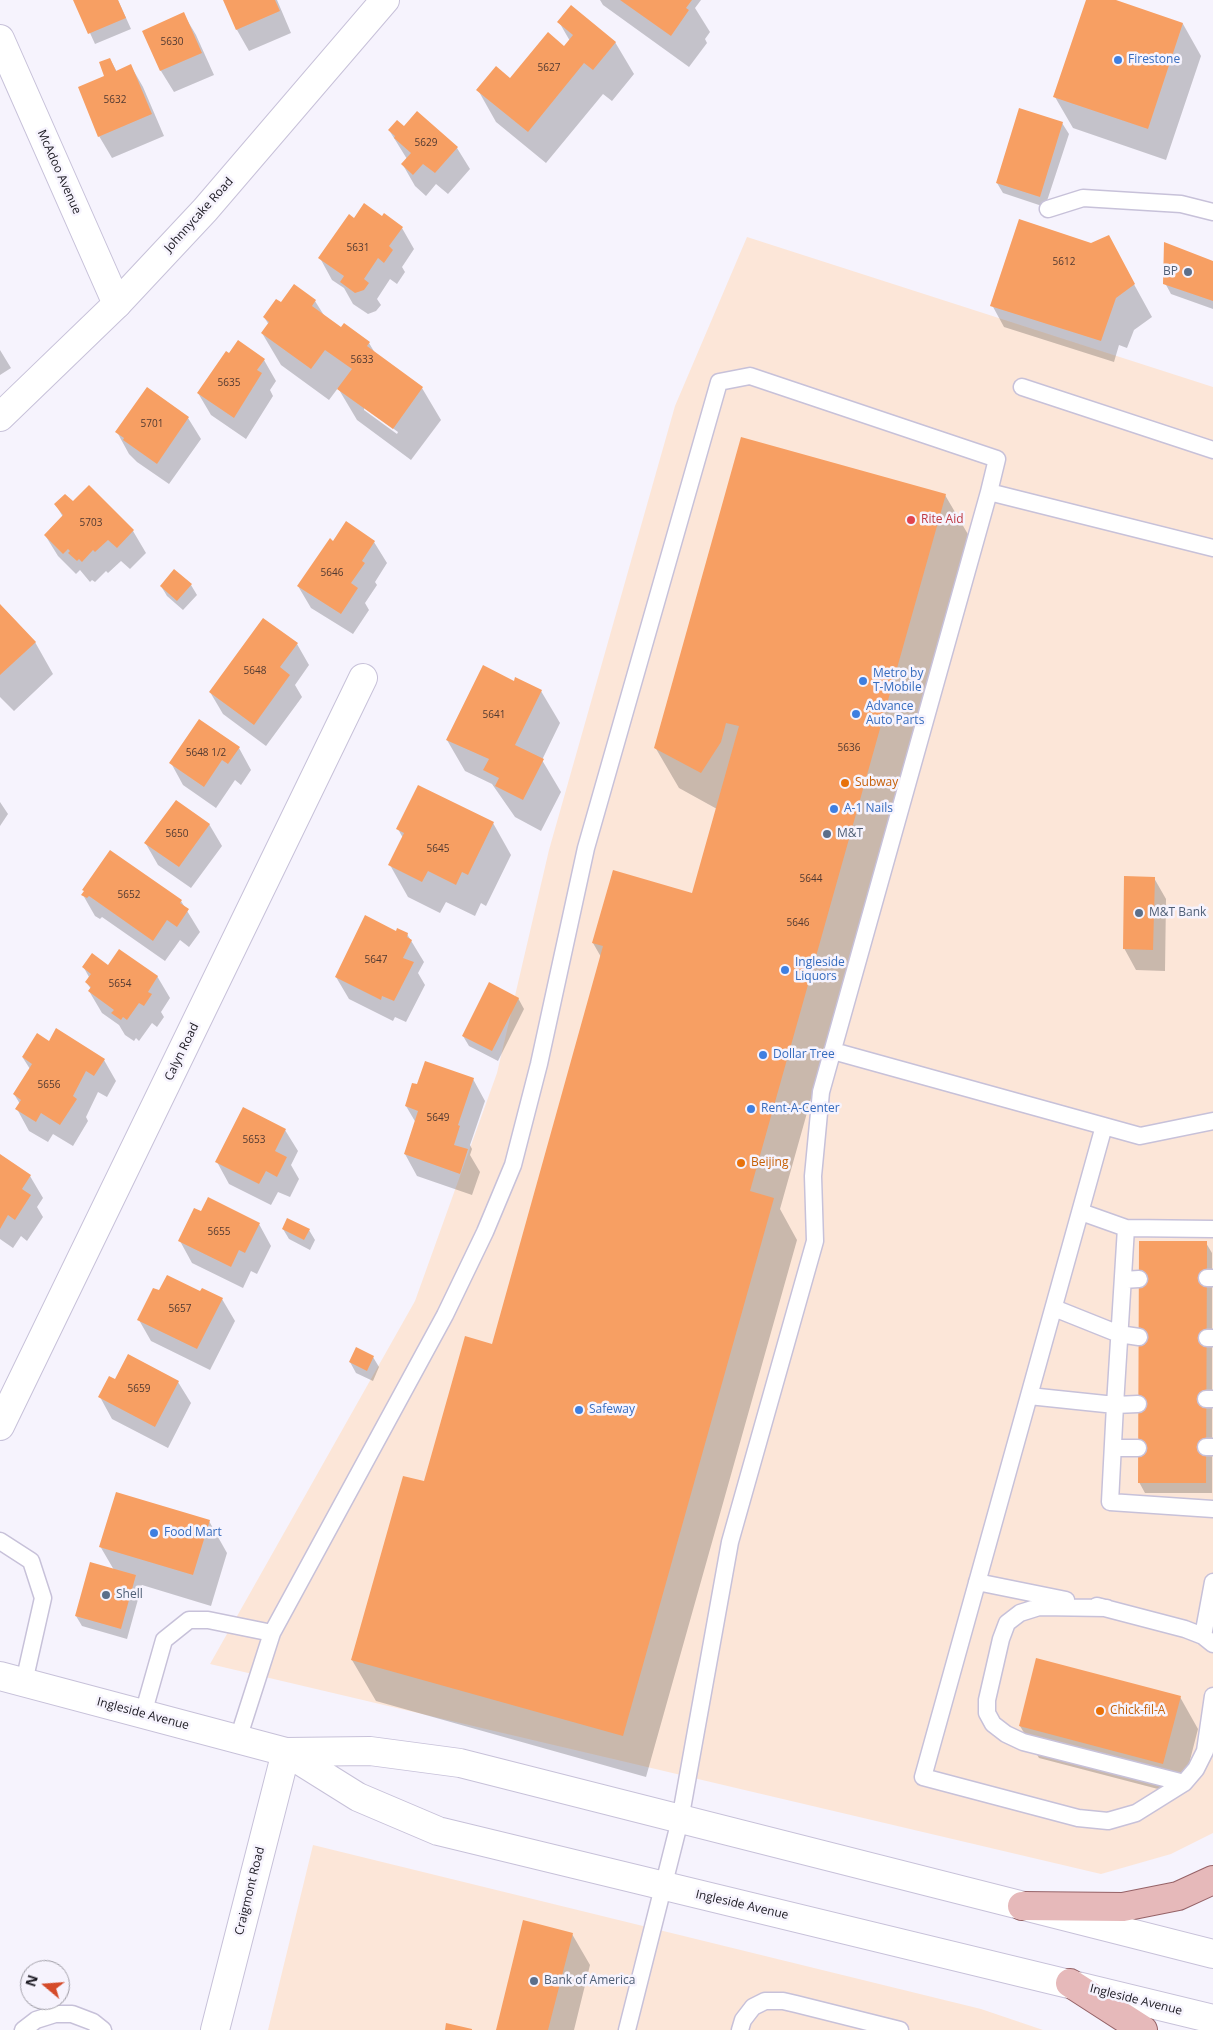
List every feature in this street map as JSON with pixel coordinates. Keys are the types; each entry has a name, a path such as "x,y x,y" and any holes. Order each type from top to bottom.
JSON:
{"main road":[{"name":"Johnnycake Road","path":"0,417 118,304 205,210 384,0"},
{"name":"McAdoo Avenue","path":"0,39 118,304"},
{"name":"Calyn Road","path":"0,1426 363,678"},
{"name":"Ingleside Avenue","path":"12,1679 286,1752 370,1751 460,1764 1213,1954"},
{"name":"Ingleside Avenue","path":"286,1752 358,1797 438,1831 1213,2019"},
{"name":"Craigmont Road","path":"215,2030 286,1752"},
{"path":"1022,1906 1122,1907 1178,1896 1213,1880"},
{"path":"1070,1984 1143,2030"}],"lane":[{"path":"1048,209 1083,198 1181,204 1213,212"},
{"path":"238,1739 272,1633 445,1315 485,1232 513,1165 539,1064 586,848 719,382 750,376 997,458 821,1092 813,1176 815,1241 730,1542 680,1820 626,2030"},
{"path":"1022,387 1213,450"},
{"path":"989,492 1213,548"},
{"path":"833,1052 1140,1136 1213,1121"},
{"path":"1104,1126 922,1777 1078,1818 1108,1821 1136,1814 1184,1783 1196,1769 1205,1751 1213,1696"},
{"path":"1081,1212 1126,1228 1213,1229"},
{"path":"1126,1228 1131,1279 1119,1334 1110,1502 1213,1509"},
{"path":"1054,1308 1119,1334 1139,1337"},
{"path":"1029,1396 1115,1405 1138,1404"},
{"path":"1113,1448 1138,1448"},
{"path":"0,1541 32,1561 43,1598 12,1679"},
{"path":"977,1582 1107,1608 1185,1629 1208,1640 1213,1582"},
{"path":"1107,1608 1039,1607 1020,1613 1007,1623 1001,1639 987,1700 987,1713 993,1724 1006,1734 1023,1742 1184,1783"},
{"path":"143,1714 164,1640 189,1620 208,1620 272,1633"},
{"path":"740,2030 743,2020 753,2007 765,2001 789,2003 900,2030"},
{"path":"23,2030 36,2020 55,2014 72,2014 93,2022 103,2030"}],"shaded area":[{"path":"747,237 1213,387 1213,1833 1171,1854 1101,1874 210,1664 415,1301 497,1073 549,850 675,406"},
{"path":"313,1845 981,2009 1043,2030 268,2030"}],"building":[{"path":"73,0 118,0 126,18 88,34"},
{"path":"223,0 275,0 280,11 236,30"},
{"path":"620,0 692,0 686,8 689,10 671,36"},
{"name":"Firestone","path":"1086,0 1116,0 1183,23 1148,129 1053,97"},
{"path":"571,5 616,42 593,70 584,63 528,132 476,90 496,66 510,78 548,32 564,46 573,35 557,22"},
{"path":"184,12 202,53 160,71 142,31"},
{"path":"110,58 116,71 131,64 152,114 98,137 78,87 104,76 99,62"},
{"path":"1019,108 1063,122 1040,197 996,183"},
{"path":"417,111 458,147 435,173 423,164 413,175 401,164 411,153 388,130 397,120 404,126"},
{"path":"364,203 382,216 384,213 403,227 389,246 393,250 384,263 378,258 364,279 369,283 364,290 355,293 340,282 344,276 318,258 349,214 354,218"},
{"path":"1019,219 1091,243 1109,235 1135,284 1116,298 1101,341 990,306"},
{"name":"BP","path":"1164,242 1213,261 1213,301 1163,284"},
{"path":"294,284 316,300 312,306 341,327 344,323 370,342 367,346 423,387 393,429 337,389 352,369 325,350 311,369 261,333 269,322 263,317 276,299 281,302"},
{"path":"238,340 265,359 257,370 262,373 234,418 197,393 226,351 229,353"},
{"path":"147,387 189,417 157,464 123,440 124,438 115,432"},
{"path":"741,437 946,494 750,1191 774,1198 623,1736 351,1660 403,1476 424,1481 465,1336 492,1344 603,946 592,943 613,870 692,893 739,726 726,723 721,742 701,773 654,748"},
{"path":"89,485 134,530 117,548 108,540 95,552 93,550 82,562 79,559 77,561 68,553 70,551 68,549 63,554 44,535 63,515 54,504 65,494 73,501"},
{"path":"346,521 375,541 362,561 365,563 351,583 358,588 341,614 297,586 330,538 333,541"},
{"path":"174,569 192,584 177,601 160,586"},
{"path":"0,604 36,642 0,675"},
{"path":"263,618 298,643 280,667 290,675 254,725 209,692"},
{"path":"483,665 514,681 515,677 542,690 515,745 544,759 523,800 495,786 499,778 483,770 489,759 446,740"},
{"path":"199,719 240,747 228,764 222,760 204,787 169,763"},
{"path":"418,785 494,822 468,875 462,872 456,885 428,871 422,882 388,865 404,833 396,829"},
{"path":"176,800 210,824 179,867 144,843"},
{"path":"110,850 182,900 180,903 189,909 177,927 167,920 153,941 89,896 87,898 81,895 84,891 82,890"},
{"name":"M&T Bank","path":"1124,876 1155,877 1153,950 1123,949"},
{"path":"365,915 396,931 397,928 408,933 407,937 412,940 403,958 414,962 394,1001 382,996 381,1000 335,977"},
{"path":"119,949 158,976 148,992 152,994 144,1006 139,1003 127,1020 123,1017 121,1020 111,1013 114,1010 88,991 91,987 85,982 91,974 82,967 92,953 108,965"},
{"path":"489,982 519,998 492,1051 462,1036"},
{"path":"56,1028 105,1059 94,1076 86,1071 73,1096 77,1099 60,1125 41,1113 36,1122 15,1109 21,1100 13,1094 32,1064 22,1057 37,1033 49,1041"},
{"path":"425,1061 474,1078 458,1125 460,1126 454,1145 468,1149 460,1174 404,1154 418,1111 405,1106 412,1083 417,1084"},
{"path":"243,1107 286,1129 275,1151 287,1157 277,1177 266,1171 259,1184 215,1162"},
{"path":"0,1154 31,1175 22,1189 31,1195 15,1220 8,1215 0,1229"},
{"path":"208,1197 260,1223 245,1253 239,1250 231,1267 178,1241 194,1208 201,1211"},
{"path":"287,1218 310,1229 304,1240 282,1229"},
{"path":"1139,1241 1207,1241 1206,1483 1138,1483"},
{"path":"167,1275 200,1291 202,1288 223,1298 197,1349 137,1320 153,1288 159,1290"},
{"path":"356,1347 374,1356 367,1371 349,1362"},
{"path":"128,1354 179,1381 155,1427 98,1397 109,1376 115,1379"},
{"name":"Food Mart","path":"116,1492 210,1520 193,1575 99,1547"},
{"name":"Shell","path":"90,1562 136,1575 121,1629 75,1616"},
{"name":"Chick-fil-A","path":"1036,1658 1181,1696 1163,1764 1019,1726"},
{"name":"Bank of America","path":"523,1920 573,1933 548,2030 496,2030"},
{"path":"446,2023 472,2029 472,2030 445,2030"}],"place":[{"name":"Firestone","path":"1118,60"},
{"name":"BP","path":"1188,272"},
{"name":"Rite Aid","path":"911,520"},
{"name":"Metro by T-Mobile","path":"863,681"},
{"name":"Advance Auto Parts","path":"856,714"},
{"name":"Subway","path":"845,783"},
{"name":"A-1 Nails","path":"834,809"},
{"name":"M&T","path":"827,834"},
{"name":"M&T Bank","path":"1139,913"},
{"name":"Ingleside Liquors","path":"785,970"},
{"name":"Dollar Tree","path":"763,1055"},
{"name":"Rent-A-Center","path":"751,1109"},
{"name":"Beijing","path":"741,1163"},
{"name":"Safeway","path":"579,1410"},
{"name":"Food Mart","path":"154,1533"},
{"name":"Shell","path":"106,1595"},
{"name":"Chick-fil-A","path":"1100,1711"},
{"name":"Bank of America","path":"534,1981"}]}
